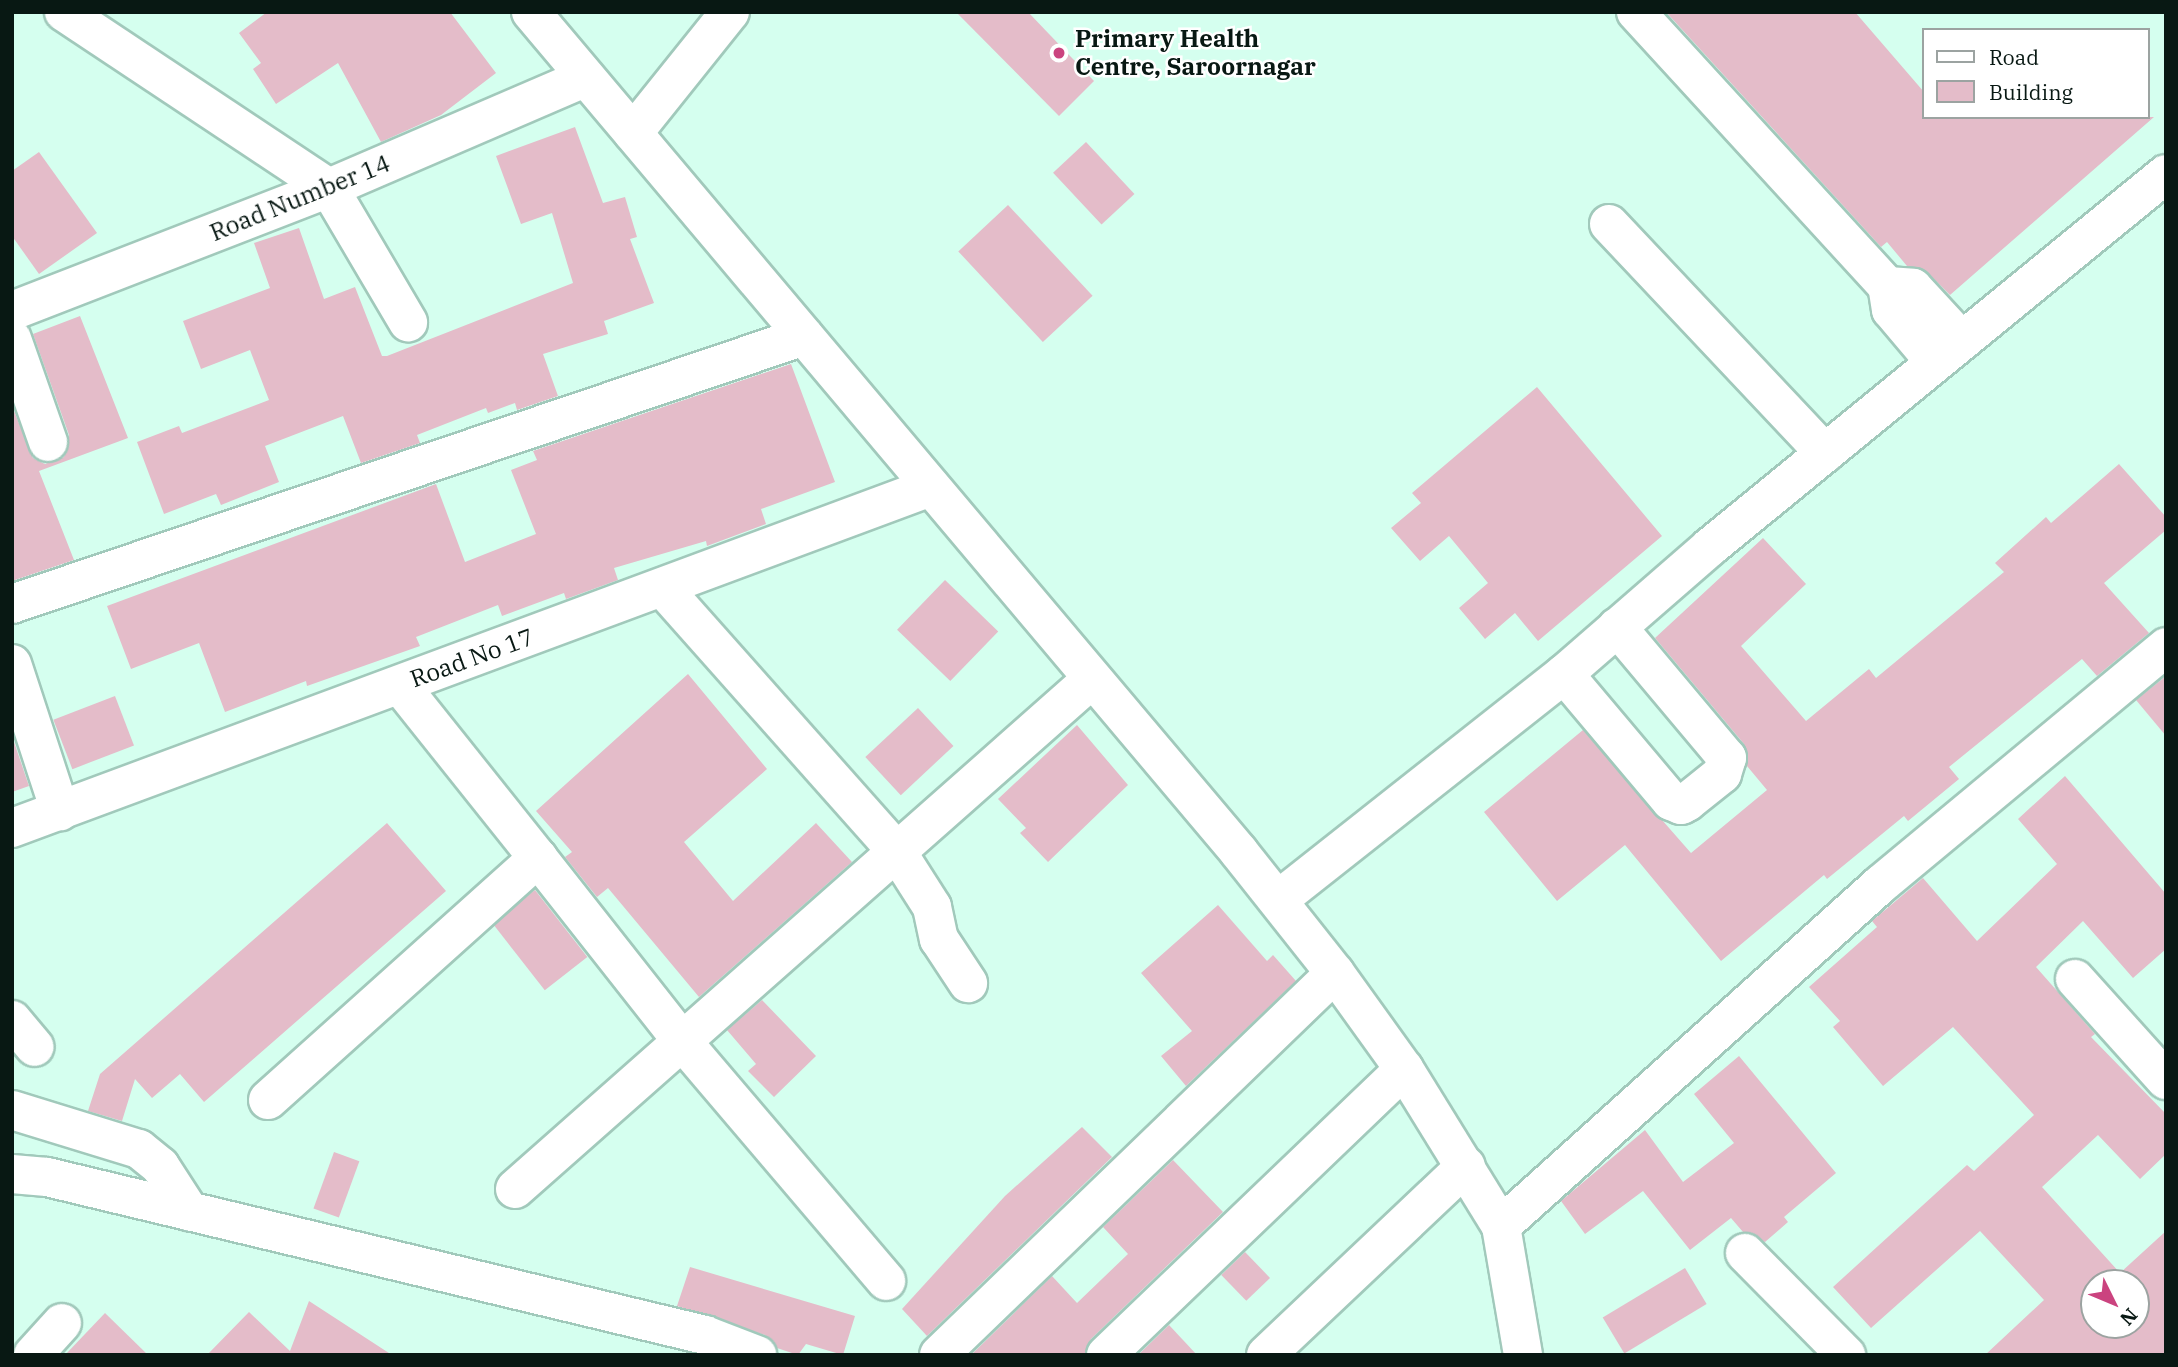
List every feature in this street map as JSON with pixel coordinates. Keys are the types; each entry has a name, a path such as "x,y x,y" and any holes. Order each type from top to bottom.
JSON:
{"street":[{"path":"64,12 329,188 408,322"},
{"path":"531,12 1278,900 1335,973 1404,1069 1501,1226 1523,1355"},
{"path":"633,133 730,12"},
{"path":"1636,12 1887,286 1913,288 1948,352"},
{"name":"Road Number 14","path":"12,311 329,188 585,78"},
{"path":"1278,900 1564,674 1825,453 2166,174"},
{"path":"1608,223 1825,453"},
{"path":"12,604 804,336"},
{"path":"12,340 48,442"},
{"name":"Road No 17","path":"12,828 931,487"},
{"path":"663,588 897,852 932,907 939,939 968,983"},
{"path":"1564,674 1671,801 1681,805 1687,802 1722,774 1727,758 1617,627"},
{"path":"1501,1226 1881,884 2166,648"},
{"path":"12,664 60,811"},
{"path":"515,1189 1092,679"},
{"path":"400,685 682,1041 886,1281"},
{"path":"268,1100 538,858"},
{"path":"939,1355 1335,973"},
{"path":"2075,979 2166,1080"},
{"path":"1106,1355 1404,1069"},
{"path":"12,1110 139,1149 160,1166 189,1211"},
{"path":"1266,1355 1466,1166"},
{"path":"12,1174 47,1177 705,1335 757,1355"},
{"path":"1745,1253 1846,1355"},
{"path":"33,1355 62,1323"}],"building":[{"path":"267,12 450,12 496,73 441,115 381,142 338,63 276,104 253,69 261,63 239,33"},
{"path":"956,12 1028,12 1094,81 1059,116"},
{"path":"1666,12 1855,12 1923,91 1923,119 2154,117 1950,295 1928,273 1907,266 1887,242 1881,247"},
{"path":"575,127 603,203 625,197 637,237 630,239 654,303 604,321 608,334 543,354 558,396 517,410 515,403 488,413 486,408 417,435 420,443 361,463 343,416 265,446 279,482 221,505 216,494 164,514 137,442 179,426 182,433 269,400 250,350 201,369 183,321 270,288 254,243 299,228 324,299 355,287 382,356 387,356 573,283 552,213 521,224 496,156"},
{"path":"1086,142 1134,194 1102,225 1053,173"},
{"path":"39,152 97,233 39,274 12,236 12,171"},
{"path":"1008,205 1093,296 1043,342 958,251"},
{"path":"80,316 128,438 39,471 74,560 12,581 12,406 33,458 45,464 64,457 69,435 33,334"},
{"path":"791,364 835,482 761,509 766,524 707,546 706,541 614,568 618,580 566,599 564,593 502,616 498,605 416,637 420,646 307,686 306,681 225,712 199,643 131,669 107,606 436,484 465,562 536,534 511,470 537,460 533,451"},
{"path":"1537,387 1662,536 1538,641 1515,613 1485,639 1459,608 1488,583 1449,536 1420,561 1391,528 1421,503 1412,493"},
{"path":"2119,464 2166,517 2166,530 2104,583 2149,633 2097,676 2082,659 1949,767 1959,779 1908,821 1904,816 1827,879 1824,875 1721,961 1625,845 1557,901 1484,812 1583,730 1691,853 1767,790 1747,766 1744,744 1655,638 1763,538 1806,584 1741,646 1806,721 1869,669 1876,678 2004,572 1995,563 2046,517 2051,523"},
{"path":"945,580 998,631 950,681 897,630"},
{"path":"688,674 767,769 684,842 733,901 816,823 852,862 699,997 608,888 597,897 565,857 572,852 536,811"},
{"path":"2166,676 2166,736 2136,700"},
{"path":"115,696 134,745 72,769 53,720"},
{"path":"918,708 953,746 901,795 865,757"},
{"path":"1077,725 1128,785 1048,862 1020,833 1026,828 998,799"},
{"path":"12,736 29,786 12,792"},
{"path":"2065,776 2166,894 2166,949 2133,978 2083,921 2036,967 2095,1034 2091,1037 2166,1114 2166,1154 2140,1179 2098,1135 2042,1187 2116,1269 2080,1269 2080,1339 2150,1339 2150,1269 2124,1269 2166,1231 2166,1355 1985,1355 2044,1300 1980,1231 1871,1328 1833,1287 1967,1165 1974,1171 2034,1115 1953,1027 1883,1086 1833,1027 1840,1021 1809,987 1877,927 1872,921 1923,878 1977,941 2057,864 2018,819"},
{"path":"387,823 446,891 204,1102 180,1074 152,1098 135,1079 122,1121 88,1111 100,1074"},
{"path":"535,890 587,957 545,990 492,923"},
{"path":"1218,905 1267,961 1273,955 1296,981 1186,1086 1161,1056 1192,1031 1141,973"},
{"path":"762,1000 816,1056 774,1097 748,1071 756,1064 727,1030"},
{"path":"1739,1056 1836,1173 1784,1217 1788,1222 1765,1242 1743,1232 1731,1218 1690,1250 1643,1191 1585,1234 1561,1201 1645,1130 1683,1182 1734,1143 1694,1094"},
{"path":"1082,1127 1112,1157 927,1336 902,1309 1005,1196"},
{"path":"334,1152 359,1161 339,1218 313,1208"},
{"path":"1173,1160 1223,1212 1091,1339 1085,1355 971,1355 1052,1276 1077,1303 1128,1254 1103,1227"},
{"path":"1245,1252 1270,1278 1246,1301 1221,1275"},
{"path":"690,1267 855,1316 843,1355 806,1344 798,1355 777,1348 765,1335 677,1306"},
{"path":"1685,1268 1707,1304 1624,1353 1603,1317"},
{"path":"309,1301 392,1355 207,1355 249,1312 290,1351"},
{"path":"105,1313 148,1355 65,1355"},
{"path":"1169,1325 1197,1355 1138,1355"}],"place":[{"name":"Primary Health Centre, Saroornagar","path":"1059,53"}]}
